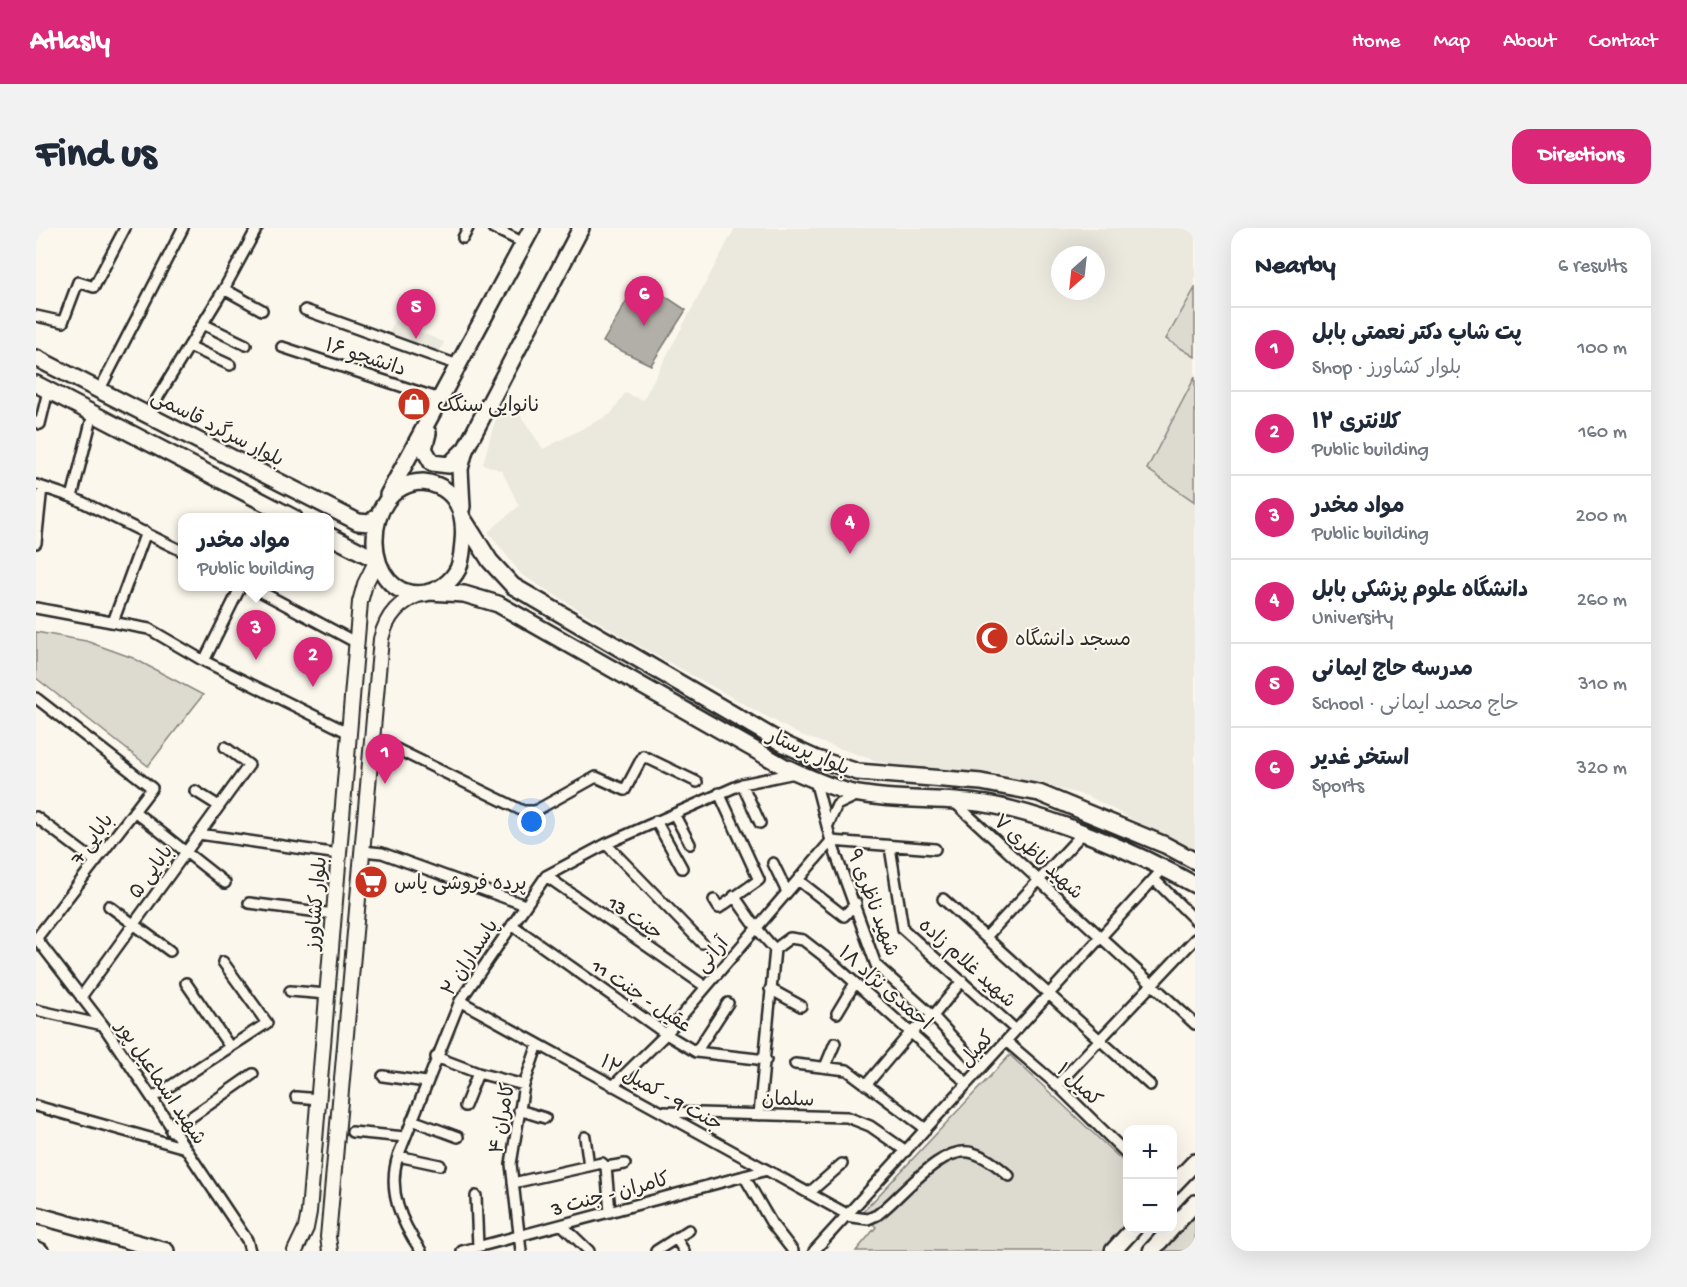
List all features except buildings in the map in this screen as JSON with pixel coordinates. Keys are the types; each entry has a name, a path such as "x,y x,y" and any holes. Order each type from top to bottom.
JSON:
{"main road":[{"path":"376,560 382,508 532,228"},
{"path":"440,399 424,443 428,459 438,465 449,465 458,458 469,442 581,228"},
{"name":"بلوار سرگرد قاسمی","path":"36,358 358,522 370,523 382,508"},
{"path":"42,387 281,513"},
{"path":"329,1250 362,850 383,631 399,605 448,583 459,566 463,516 460,470 469,442"},
{"path":"382,508 404,485 430,483 448,491 463,516"},
{"name":"بلوار پرستار","path":"463,516 490,561 513,586 804,754 858,772 981,782 1039,793 1195,861"},
{"path":"334,538 376,560 386,578 396,587 409,592 426,593"},
{"name":"بلوار کشاورز","path":"295,1251 308,1217 362,592 376,560"},
{"name":"بلوار پرستار","path":"426,593 464,594 498,604 815,780 862,794 986,805 1033,815 1082,834 1158,874 1195,885"},
{"path":"1177,1182 1195,1162"},
{"path":"1177,1223 1195,1203"},
{"path":"36,1215 166,1251"},
{"path":"1113,1251 1129,1233"},
{"path":"1151,1251 1167,1233"}],"street":[{"path":"36,316 63,322 78,282 94,287 125,228"},
{"path":"99,391 183,228"},
{"path":"147,415 224,290 257,228"},
{"path":"463,238 468,228"},
{"path":"493,228 524,243"},
{"path":"224,290 262,310"},
{"path":"305,310 458,365"},
{"path":"203,324 246,345"},
{"path":"189,346 230,365"},
{"name":"دانشجو ۱۶","path":"282,347 440,399"},
{"path":"36,422 40,424 42,387"},
{"path":"72,497 93,414"},
{"path":"36,543 39,486 72,497 178,548"},
{"path":"113,622 147,532"},
{"path":"204,661 239,591"},
{"path":"259,591 357,643"},
{"path":"36,608 149,628 204,661 349,733"},
{"name":"بابایی 7","path":"36,698 152,788 36,939"},
{"path":"372,737 523,810 535,810 596,777 625,790 643,756 697,782"},
{"name":"بابایی ۵","path":"81,997 249,765 225,747"},
{"name":"پاسداران ۲","path":"421,1251 410,1235 396,1203 392,1174 398,1156 460,1001 546,876 606,844 719,793 742,784 798,772"},
{"name":"شهید ناظری ۹","path":"815,780 831,841 856,903 876,965 933,1016 981,1068"},
{"path":"742,784 760,823"},
{"path":"195,791 219,807"},
{"path":"714,900 719,908 759,880 719,793"},
{"path":"828,827 831,813 837,805 862,794"},
{"name":"شهید ناظری ۷","path":"953,801 1195,1024"},
{"path":"135,811 225,883"},
{"path":"674,814 690,844"},
{"path":"36,817 96,862"},
{"path":"656,821 682,868"},
{"path":"199,834 339,854"},
{"path":"986,937 1040,882 1082,834"},
{"path":"831,841 936,849"},
{"name":"آرانی","path":"613,1086 666,1034 831,841"},
{"path":"606,844 702,943"},
{"name":"شهید غلام زاده","path":"890,847 903,929 1016,1030"},
{"path":"362,850 382,854 525,905"},
{"path":"773,863 787,892"},
{"path":"1158,874 1195,920"},
{"name":"کمیل","path":"814,1251 1158,874"},
{"name":"جنت 13","path":"546,876 706,987"},
{"path":"798,880 844,916 856,903"},
{"path":"734,896 753,922 755,930 775,949 759,1115"},
{"path":"943,899 1150,1085"},
{"path":"249,903 334,914"},
{"path":"110,906 170,951"},
{"name":"عقیل - جنت 11","path":"512,925 666,1034 696,1052 766,1060"},
{"name":"احمدی نژاد ۱۸","path":"775,949 790,938 803,940 967,1083"},
{"name":"شهید اسماعیل پور","path":"36,939 103,1025 152,1098 171,1131 247,1240 249,1251"},
{"path":"1056,1085 1195,939"},
{"path":"152,1098 267,1023 223,962"},
{"path":"866,1085 911,1032 933,1016 962,981"},
{"path":"186,983 230,1047"},
{"path":"837,1013 855,983"},
{"path":"770,989 801,1006"},
{"path":"290,991 327,994"},
{"name":"جنت 9 - کمیل ۱۲","path":"460,1001 847,1215"},
{"path":"696,1052 728,1003"},
{"path":"36,1010 103,1025"},
{"name":"کمیل ۱","path":"1006,1041 1056,1085 1123,1150"},
{"path":"825,1067 835,1043"},
{"name":"کامران ۴","path":"521,1251 511,1164 524,1085 538,1044"},
{"path":"436,1057 478,1073 524,1085"},
{"path":"795,1064 847,1070 926,1129"},
{"path":"465,1106 478,1073"},
{"path":"171,1131 253,1074"},
{"path":"383,1076 426,1082"},
{"path":"296,1097 318,1100"},
{"path":"36,1106 183,1147"},
{"path":"519,1110 545,1118"},
{"name":"سلمان","path":"661,1112 847,1117 870,1126 906,1151"},
{"path":"412,1120 458,1137"},
{"path":"352,1132 405,1137"},
{"path":"585,1137 589,1166"},
{"path":"847,1215 868,1219 877,1215 925,1171 945,1157 958,1153 976,1153 1009,1176"},
{"path":"398,1156 440,1165"},
{"path":"513,1183 602,1163 606,1167 610,1212"},
{"path":"606,1167 625,1164"},
{"path":"809,1194 842,1164"},
{"name":"کامران - جنت 3","path":"462,1251 767,1170"},
{"path":"744,1176 772,1224 793,1251"},
{"path":"476,1196 478,1247"},
{"path":"562,1225 589,1251"},
{"path":"656,1251 689,1230"},
{"path":"676,1238 684,1251"}],"shaded area":[{"path":"735,228 1195,228 1195,852 1088,796 993,773 924,771 880,762 800,735 632,642 522,575 488,532 519,506 502,471 483,464 494,424 508,397 543,449 611,414 625,393 643,400"},
{"path":"639,279 686,310 651,365 603,342"},
{"path":"1195,288 1195,357 1166,339"},
{"path":"394,321 444,342 438,356 388,336"},
{"path":"1195,377 1195,502 1147,469"},
{"path":"36,632 86,641 133,658 203,695 148,766 36,678"},
{"path":"1010,1055 1123,1161 1123,1229 1103,1251 856,1251 876,1227 862,1213"},
{"path":"1195,1214 1195,1251 1161,1251"}],"place":[{"name":"استخر غدیر","path":"644,326"},
{"name":"مدرسه حاج ایمانی","path":"416,339"},
{"name":"نانوایی سنگک","path":"414,404"},
{"name":"دانشگاه علوم پزشکی بابل","path":"850,554"},
{"name":"مسجد دانشگاه","path":"992,638"},
{"name":"مواد مخدر","path":"256,660"},
{"name":"کلانتری ۱۲","path":"313,687"},
{"name":"پت شاپ دکتر نعمتی بابل","path":"385,784"},
{"name":"پرده فروشی یاس","path":"371,882"}]}
